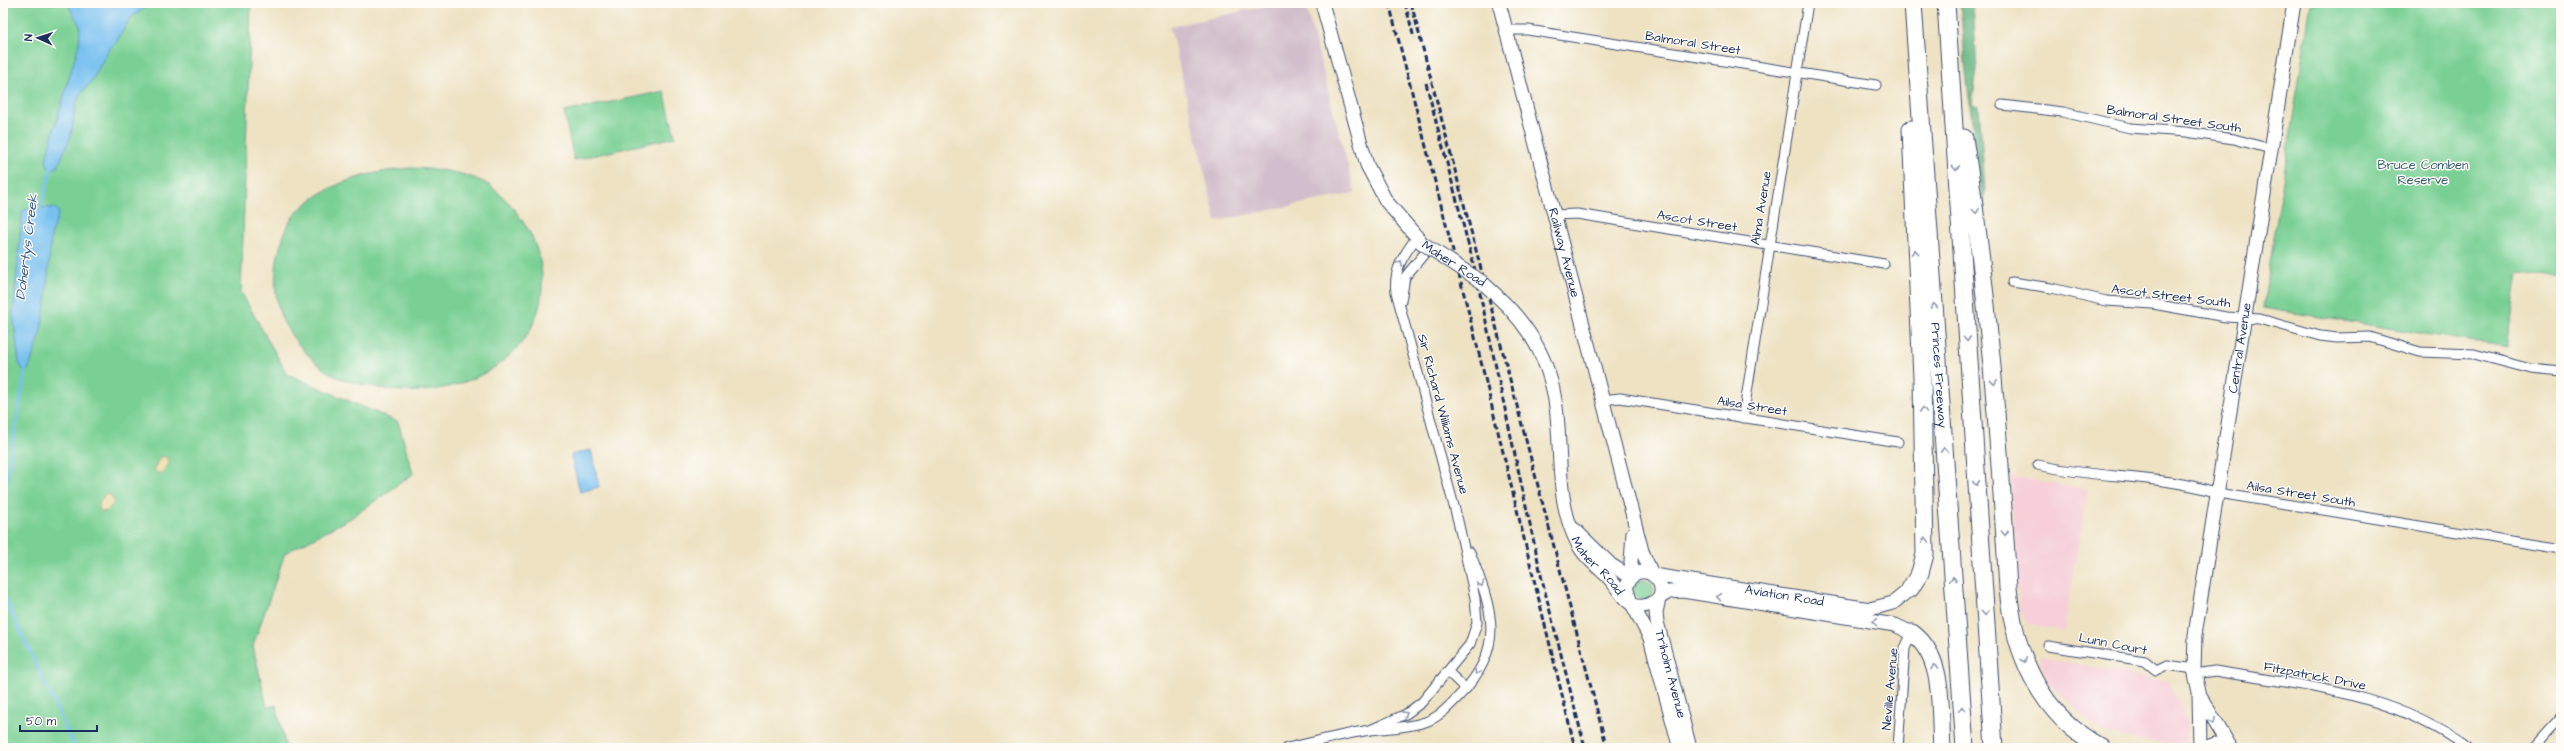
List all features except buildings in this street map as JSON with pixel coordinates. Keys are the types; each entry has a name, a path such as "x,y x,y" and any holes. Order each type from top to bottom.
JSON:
{"highway":[{"path":"1907,3 1913,211 1922,378 1925,554 1920,573 1910,589"},
{"name":"Princes Freeway","path":"1913,3 1965,748"},
{"path":"1946,3 1994,748"},
{"path":"1949,48 1977,226 1995,389 2008,588 2013,627 2029,673 2046,700 2072,727 2102,748"},
{"path":"1912,633 1924,644 1933,662 1938,686 1942,748"}],"street":[{"name":"Maher Road","path":"1322,3 1366,165 1386,201 1423,245 1477,279 1514,312 1528,331 1548,372 1558,411 1561,494 1570,524 1583,552 1611,580 1623,599 1631,604"},
{"name":"Railway Avenue","path":"1499,3 1642,551 1652,575"},
{"name":"Alma Avenue","path":"1743,418 1768,245 1808,3"},
{"name":"Central Avenue","path":"2200,748 2199,692 2194,671 2195,635 2294,3"},
{"name":"Balmoral Street","path":"1506,30 1528,30 1876,85"},
{"name":"Balmoral Street South","path":"2002,105 2063,112 2130,128 2186,132 2234,139 2271,149"},
{"name":"Ascot Street","path":"1554,215 1577,214 1884,264"},
{"name":"Sir Richard Williams Avenue","path":"1402,314 1401,292 1405,277 1423,245"},
{"name":"Sir Richard Williams Avenue","path":"1370,730 1410,712 1430,694 1470,644 1477,622 1476,598 1458,521 1396,292 1396,273 1401,259 1423,245"},
{"name":"Ascot Street South","path":"2012,282 2051,288 2106,301 2167,306 2230,317 2245,316 2320,336 2337,338 2370,337 2420,352 2474,354 2531,369 2561,372"},
{"name":"Ailsa Street","path":"1602,400 1620,398 1898,442"},
{"name":"Ailsa Street South","path":"2038,465 2080,474 2180,482 2218,494 2561,549"},
{"name":"Railway Avenue","path":"1630,501 1632,576"},
{"name":"Sir Richard Williams Avenue","path":"1287,748 1370,730 1407,726 1429,721 1449,706 1466,689 1477,672 1488,648 1492,622 1488,602 1458,521"},
{"name":"Maher Road","path":"1570,524 1611,565 1632,576"},
{"path":"1640,572 1652,575 1661,585 1659,599 1644,607 1631,604 1626,587 1632,576 1640,572"},
{"name":"Aviation Road","path":"1652,575 1843,618 1895,625 1912,633"},
{"name":"Aviation Road","path":"1659,599 1666,594 1679,591 1742,595 1838,604 1863,608 1883,607 1898,600 1910,589"},
{"name":"Triholm Avenue","path":"1659,599 1656,612 1657,622 1690,748"},
{"name":"Triholm Avenue","path":"1631,604 1650,638 1681,748"},
{"path":"1838,604 1843,618"},
{"name":"Neville Avenue","path":"1898,748 1905,648 1912,633"},
{"name":"Lunn Court","path":"2048,646 2145,661 2156,670 2166,665 2194,671"},
{"name":"Fitzpatrick Drive","path":"2194,671 2215,671 2358,696 2422,720 2467,748"},
{"path":"1448,672 1466,689"},
{"name":"Central Avenue","path":"2199,692 2230,748"},
{"path":"2533,748 2561,717"},
{"path":"2204,748 2215,744 2230,748"}],"shaded area":[{"path":"1279,3 1305,3 1355,193 1216,221 1170,27"},
{"path":"2011,477 2088,489 2064,631 2028,625 2019,606"},
{"path":"2039,657 2167,681 2189,723 2186,745 2135,740 2101,732 2047,682"}],"green space":[{"path":"3,3 251,3 241,292 287,374 398,422 413,474 351,518 285,553 253,646 267,707 276,705 286,748 3,748"},
{"path":"1960,3 1973,3 1977,70 1972,104 1979,106 1985,191 1983,210 1966,74"},
{"name":"Bruce Comben Reserve","path":"2311,3 2561,3 2561,280 2518,273 2507,347 2263,308"},
{"path":"664,91 675,137 574,160 564,112"},
{"path":"410,168 441,170 471,177 490,186 502,196 514,209 532,237 540,259 542,282 541,298 534,321 523,341 506,358 487,372 465,382 442,388 418,391 394,390 356,383 337,377 321,367 306,353 287,329 278,306 275,279 281,243 288,225 299,210 324,191 351,180 380,172"},
{"path":"1643,580 1650,583 1653,590 1650,597 1643,600 1636,597 1633,590 1636,583"}],"sand":[{"path":"163,456 167,458 169,464 161,473 157,473 154,469 160,457"},
{"path":"110,494 114,502 107,511 102,512 99,508 99,502 105,495"}],"water":[{"path":"67,3 152,3 130,18 117,41 108,51 91,82 81,93 76,103 71,136 57,168 49,168 46,161 48,150 79,44 80,26"},
{"path":"35,207 55,208 59,212 51,236 46,301 39,340 28,370 23,370 19,363 13,315 22,214 24,210"},
{"path":"591,450 599,487 580,492 571,455"}],"waterway":[{"name":"Dohertys Creek","path":"40,211 52,166"},
{"name":"Dohertys Creek","path":"3,500 26,366"},
{"name":"Dohertys Creek","path":"3,594 75,748"}],"railway":[{"path":"1389,3 1474,333 1575,748"},
{"path":"1405,3 1414,38"},
{"path":"1411,3 1607,748"},
{"path":"1426,83 1474,266 1543,584 1585,748"}]}
